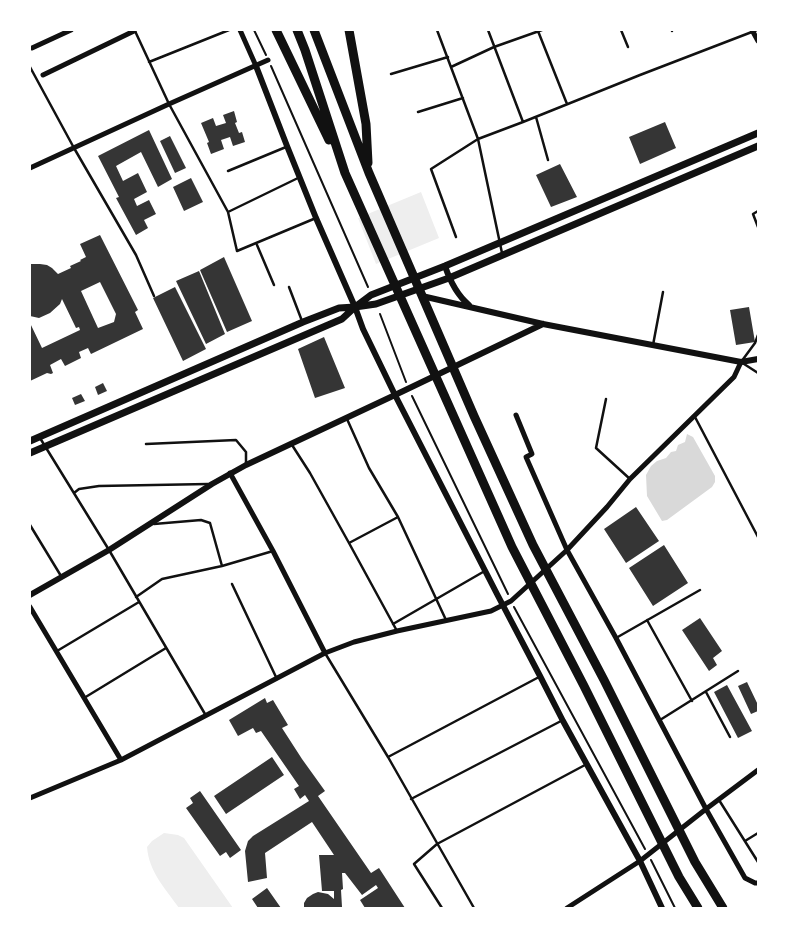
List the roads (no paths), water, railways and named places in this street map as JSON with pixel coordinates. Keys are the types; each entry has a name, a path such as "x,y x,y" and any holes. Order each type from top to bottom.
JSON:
{"highway":[{"path":"276,30 345,173 512,547 584,686 678,877 698,908"},
{"path":"297,30 345,173"},
{"path":"314,30 369,173 474,416 533,545 604,680 695,862 723,908"},
{"path":"349,30 366,124 369,173"}],"main road":[{"path":"30,453 342,319 372,295 445,266 758,133"},
{"path":"30,440 303,322 339,308 376,304 449,278 758,146"},
{"path":"254,344 258,355"}],"street":[{"path":"32,48 71,30"},
{"path":"43,75 134,30"},
{"path":"240,30 363,329 502,605 640,861 662,908"},
{"path":"754,31 758,41"},
{"path":"30,168 268,60"},
{"path":"445,266 449,278 461,298 470,306"},
{"path":"410,280 423,297 470,306 543,324 741,362 758,359"},
{"path":"30,595 152,524 230,473 543,324"},
{"path":"30,798 121,760 324,653 354,642 397,631 491,611 511,601 567,550 630,479 734,377 741,362"},
{"path":"516,415 532,454 526,457 567,550 745,878 758,883"},
{"path":"230,473 273,550 324,653"},
{"path":"30,607 121,760"},
{"path":"567,908 640,861 758,770"}],"lane":[{"path":"134,30 168,104 228,212 237,252 316,218"},
{"path":"149,62 229,30"},
{"path":"437,30 478,139 502,254"},
{"path":"488,30 524,122"},
{"path":"621,30 628,47"},
{"path":"451,67 494,47 539,31 567,104"},
{"path":"456,237 431,169 478,139 754,31"},
{"path":"391,74 448,57"},
{"path":"30,67 136,255 154,296"},
{"path":"418,112 463,98"},
{"path":"536,117 548,160"},
{"path":"228,171 287,146"},
{"path":"228,212 300,177"},
{"path":"758,211 753,214 758,227"},
{"path":"256,244 274,285"},
{"path":"289,287 303,322"},
{"path":"653,345 663,292"},
{"path":"758,335 755,343 741,362 758,373"},
{"path":"606,399 596,448 630,479"},
{"path":"695,416 758,537"},
{"path":"347,417 369,468 398,517 447,621"},
{"path":"40,436 206,716"},
{"path":"146,444 236,440 246,452 246,465"},
{"path":"291,444 310,473 397,631"},
{"path":"74,493 79,488 99,486 212,484"},
{"path":"349,543 398,517"},
{"path":"152,524 201,520 210,523 222,566"},
{"path":"30,525 62,577"},
{"path":"136,597 162,579 222,566 273,550"},
{"path":"393,624 485,571"},
{"path":"232,584 277,678"},
{"path":"616,638 700,590"},
{"path":"56,651 139,602"},
{"path":"646,620 692,701"},
{"path":"84,698 166,648"},
{"path":"324,653 388,757 474,908"},
{"path":"660,720 738,671"},
{"path":"388,757 540,676"},
{"path":"706,692 730,737"},
{"path":"411,799 563,721"},
{"path":"442,908 414,864 437,844 587,764"},
{"path":"719,800 758,862"},
{"path":"745,841 758,833"}]}
